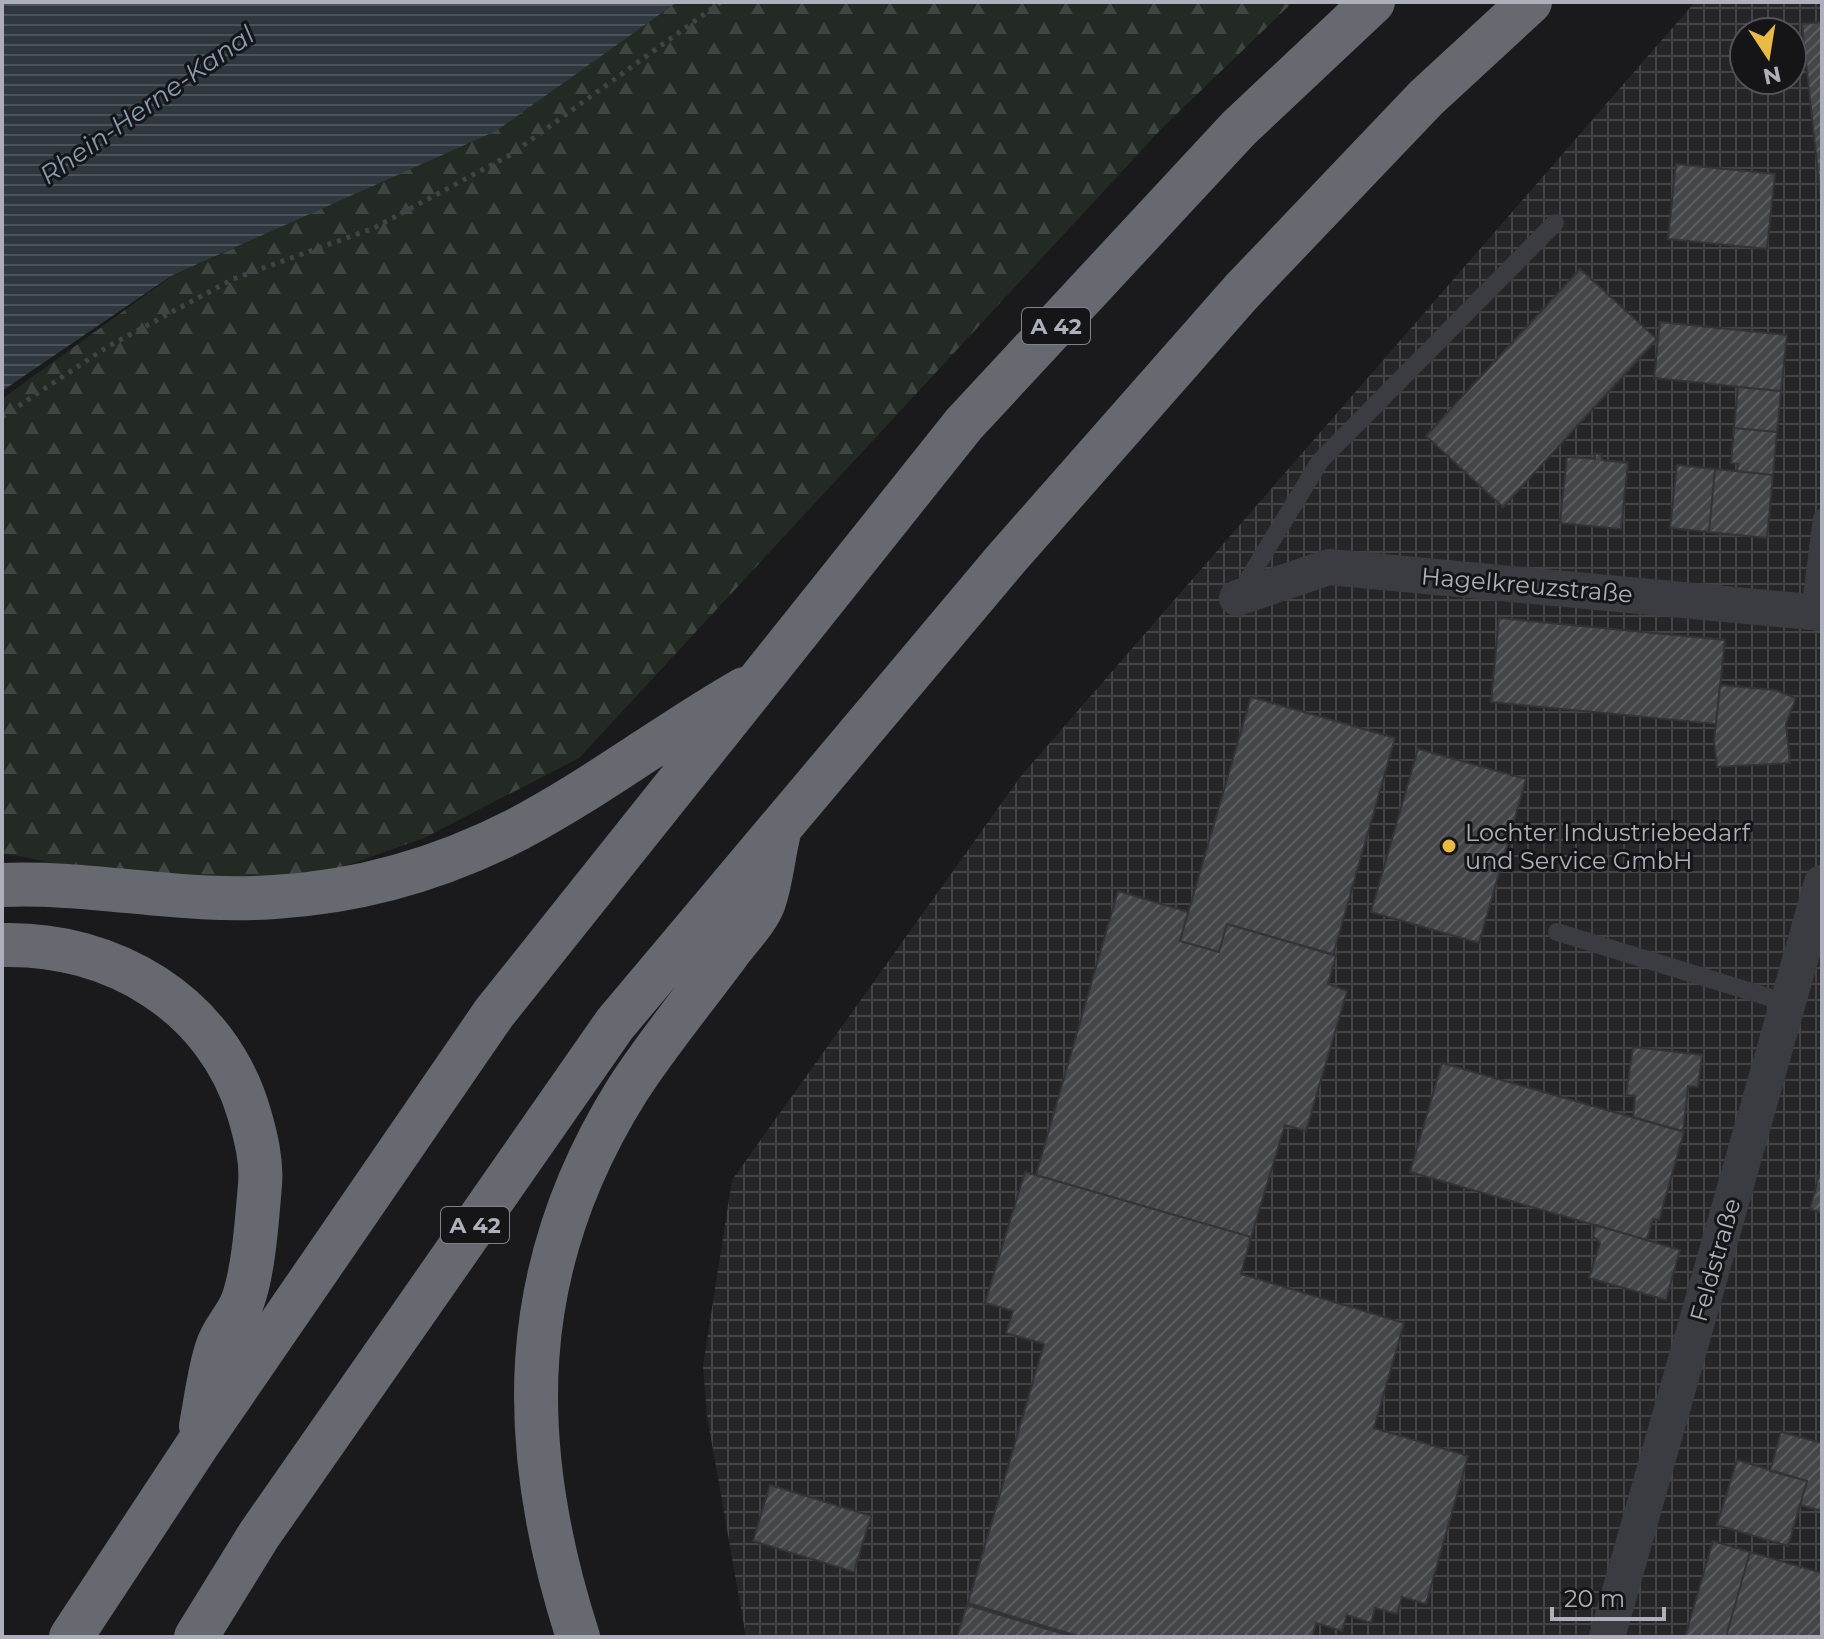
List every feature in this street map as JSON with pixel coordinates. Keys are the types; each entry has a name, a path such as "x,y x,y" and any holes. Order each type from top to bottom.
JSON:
{"highway":[{"name":"A 42","path":"71,1637 198,1444 494,1013 767,676 964,424 1239,128 1373,2"},
{"name":"A 42","path":"196,1637 259,1535 615,1024 1006,559 1242,291 1426,98 1530,2"},
{"path":"2,885 271,898 317,894 404,875 519,829 689,720 767,676"},
{"path":"578,1637 547,1520 535,1446 537,1349 546,1288 576,1190 629,1088 763,905 779,830"},
{"path":"2,945 42,945 93,955 156,987 204,1029 244,1096 260,1162 255,1227 243,1299 217,1347 198,1444"}],"street":[{"name":"Hagelkreuzstraße","path":"1237,598 1329,567 1816,612"},
{"name":"Feldstraße","path":"1607,1637 1822,883"}],"lane":[{"path":"1237,598 1320,461 1555,223"},
{"path":"1816,612 1822,518"},
{"path":"1557,932 1788,1003"}],"path":[{"path":"2,417 107,347 233,279 374,228 510,155 721,2"}],"shaded area":[{"path":"1695,2 1822,2 1822,1637 746,1637 707,1416 703,1366 732,1180 1021,776"}],"green space":[{"path":"676,2 1293,2 1164,126 579,758 424,838 326,873 200,884 105,873 2,853 2,399 172,276 494,131"}],"water":[{"name":"Rhein-Herne-Kanal","path":"2,2 677,2 496,131 171,276 2,391"}],"building":[{"path":"1822,22 1822,211 1808,80 1808,23"},
{"path":"1676,164 1775,174 1767,249 1668,239"},
{"path":"1580,269 1657,339 1503,507 1426,436"},
{"path":"1660,322 1787,335 1781,391 1654,378"},
{"path":"1738,387 1781,391 1777,432 1734,428"},
{"path":"1734,428 1777,432 1773,475 1737,471 1738,464 1731,463"},
{"path":"1595,454 1602,454 1602,460 1628,463 1621,529 1560,523 1567,457 1595,459"},
{"path":"1677,465 1715,469 1709,532 1670,528"},
{"path":"1715,469 1773,475 1767,538 1709,532"},
{"path":"1499,618 1725,640 1716,724 1491,702"},
{"path":"1720,685 1775,690 1796,698 1786,724 1790,763 1717,767 1714,741"},
{"path":"1251,697 1395,738 1333,955 1227,924 1219,952 1180,941"},
{"name":"Lochter Industriebedarf und Service GmbH","path":"1418,749 1526,779 1479,943 1371,912"},
{"path":"1118,891 1188,912 1180,941 1219,952 1227,924 1336,955 1328,984 1347,991 1306,1131 1285,1125 1251,1237 1036,1175"},
{"path":"1633,1047 1702,1055 1698,1087 1688,1086 1683,1131 1633,1117 1635,1096 1626,1095"},
{"path":"1442,1063 1684,1132 1659,1220 1653,1219 1647,1240 1410,1172"},
{"path":"1822,1164 1822,1213 1810,1209"},
{"path":"1025,1172 1251,1237 1241,1274 1404,1323 1374,1428 1468,1456 1426,1604 1402,1597 1397,1614 1375,1608 1371,1623 1347,1615 1342,1631 1316,1623 1312,1637 1081,1637 968,1603 1044,1344 1006,1333 1013,1311 985,1303"},
{"path":"1596,1225 1680,1250 1666,1300 1589,1278 1600,1243 1593,1236"},
{"path":"1781,1432 1822,1443 1822,1511 1800,1505 1807,1481 1770,1471"},
{"path":"1737,1460 1807,1481 1788,1546 1717,1525"},
{"path":"770,1485 871,1516 854,1572 753,1541"},
{"path":"1713,1541 1750,1552 1726,1637 1685,1637"},
{"path":"1750,1552 1822,1573 1822,1637 1726,1637"},
{"path":"967,1605 1074,1637 957,1637"}],"place":[{"name":"Lochter Industriebedarf und Service GmbH","path":"1449,846"}]}
